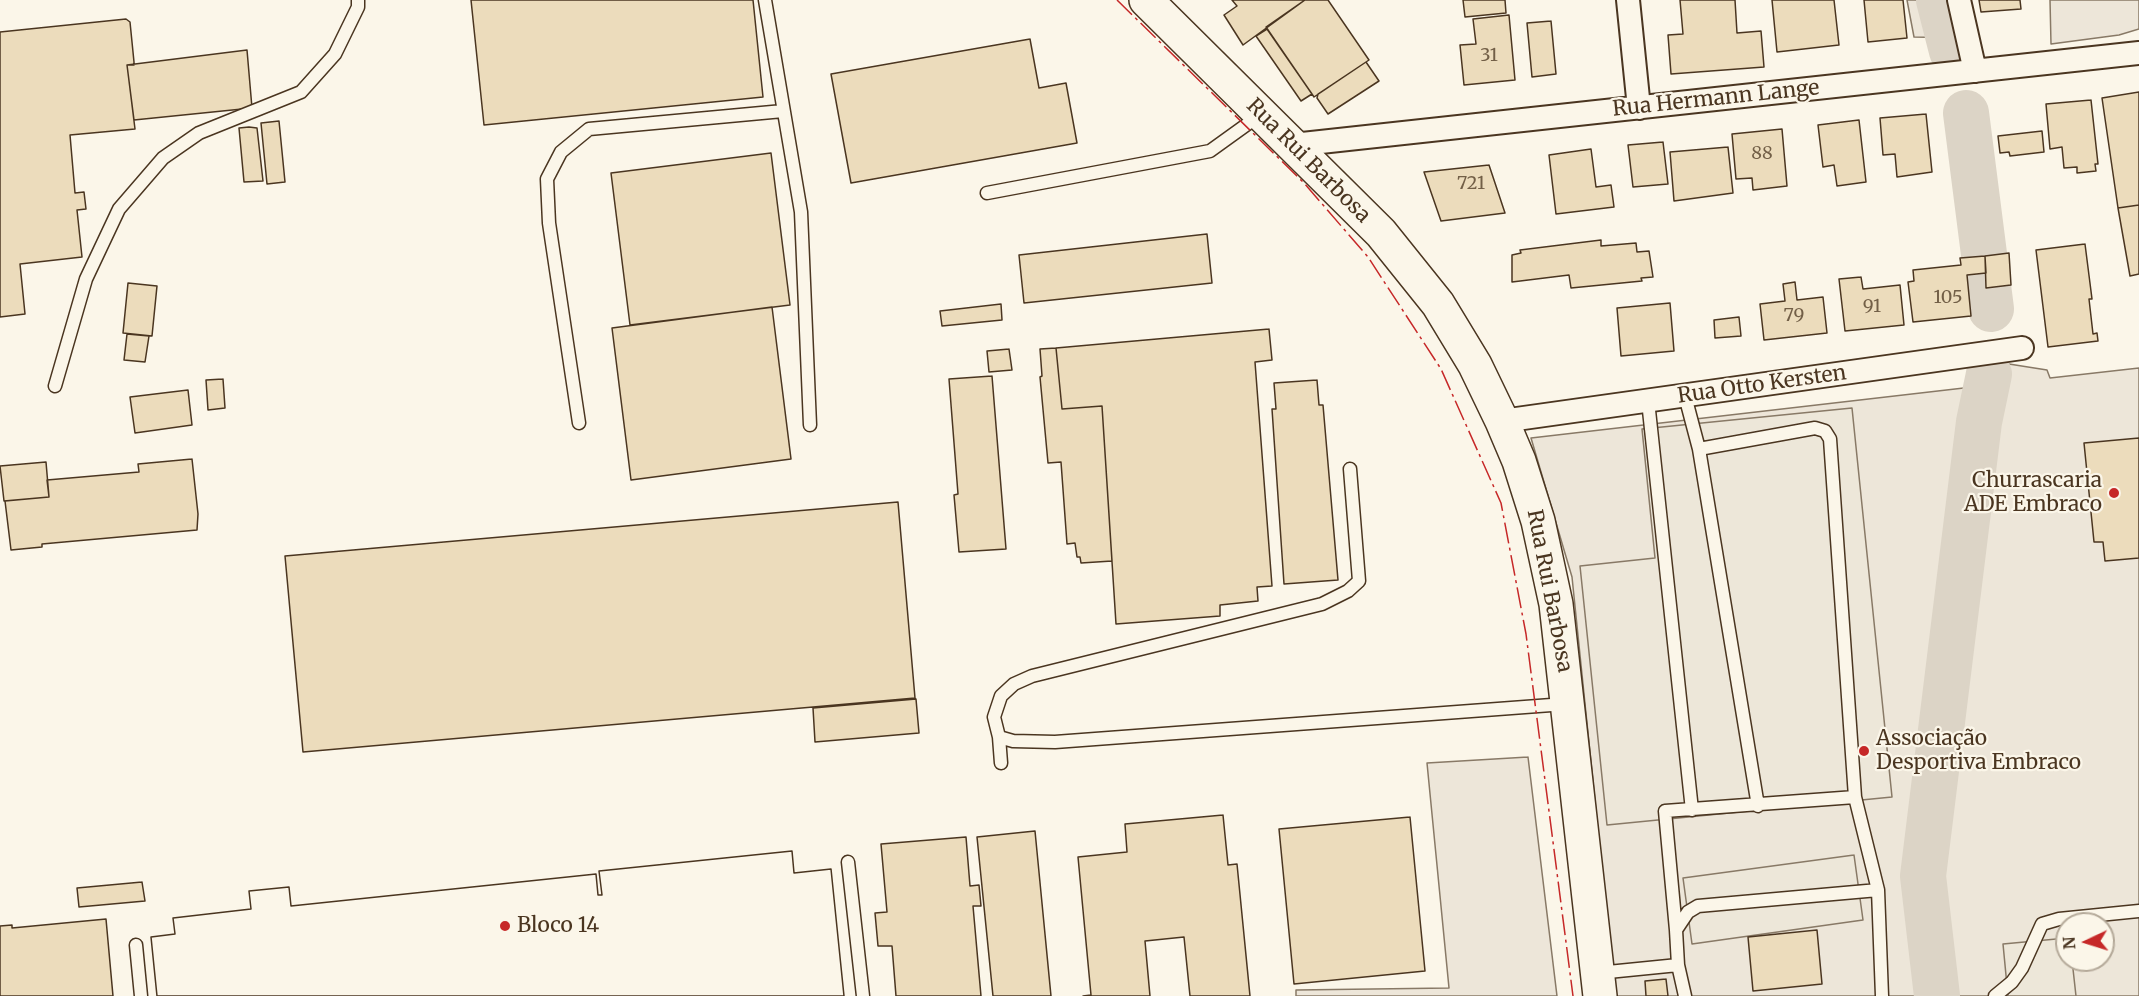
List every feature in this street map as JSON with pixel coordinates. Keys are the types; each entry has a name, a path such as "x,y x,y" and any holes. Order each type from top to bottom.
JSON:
{"main road":[{"name":"Rua Rui Barbosa","path":"1146,0 1381,233 1438,304 1475,365 1502,421 1528,486 1547,559 1569,704 1599,984"}],"street":[{"path":"1628,0 1640,108"},
{"path":"1959,0 1975,71"},
{"name":"Rua Hermann Lange","path":"1293,146 2139,53"},
{"name":"Rua Otto Kersten","path":"1502,421 2022,348"}],"lane":[{"path":"55,386 86,279 119,209 163,158 199,133 301,92 335,54 358,7 358,0"},
{"path":"765,0 801,212 810,425"},
{"path":"579,423 549,223 547,179 561,152 589,129 783,111"},
{"path":"987,193 1210,151 1260,114"},
{"path":"1684,396 1699,449 1758,806"},
{"path":"1648,401 1692,810"},
{"path":"1699,449 1815,429 1825,431 1830,440 1855,797 1878,890 1881,996"},
{"path":"1001,763 999,737 994,717 1001,696 1014,684 1032,676 1322,604 1348,591 1359,581 1350,469"},
{"path":"999,737 1014,741 1055,742 1569,704"},
{"path":"1685,996 1678,965 1665,811 1758,806 1855,797"},
{"path":"848,862 863,996"},
{"path":"1676,930 1688,912 1698,906 1878,890"},
{"path":"1995,996 2013,982 2042,924 2059,919 2139,911"},
{"path":"136,945 141,996"},
{"path":"1599,984 1678,965"}],"shaded area":[{"path":"1907,0 1951,0 1963,38 1914,37"},
{"path":"2050,0 2139,0 2139,29 2119,35 2051,44"},
{"name":"Associação Desportiva Embraco","path":"2009,364 2047,370 2050,378 2139,368 2139,996 1615,996 1572,577 1531,438 2007,383"},
{"path":"1852,408 1892,797 1607,825 1580,566 1655,558 1642,429"},
{"path":"1528,757 1557,996 1296,996 1296,990 1449,988 1427,763"},
{"path":"1854,855 1863,920 1692,944 1683,878"},
{"path":"2055,939 2055,972 2073,972 2076,996 2008,996 2003,944"}],"building":[{"path":"471,0 753,0 763,97 484,125"},
{"path":"1232,0 1305,0 1243,45 1224,15 1237,6"},
{"path":"1305,0 1328,0 1369,60 1314,97 1266,27"},
{"path":"1463,0 1505,0 1506,13 1465,17"},
{"path":"1680,0 1735,0 1737,33 1761,31 1764,67 1671,74 1668,35 1683,34"},
{"path":"1772,0 1834,0 1839,45 1777,52"},
{"path":"1864,0 1903,0 1907,38 1868,42"},
{"path":"1979,0 2020,0 2021,9 1981,12"},
{"path":"1509,15 1515,80 1464,85 1460,45 1476,44 1473,19"},
{"path":"126,19 130,22 134,62 134,65 127,65 135,129 70,135 75,193 84,192 86,209 77,210 82,257 20,264 25,314 0,317 0,32"},
{"path":"1551,21 1556,74 1532,77 1527,23"},
{"path":"1267,29 1312,94 1301,101 1256,36"},
{"path":"1030,39 1039,88 1066,83 1077,143 851,183 831,74"},
{"path":"247,50 252,108 134,120 127,65"},
{"path":"1366,62 1379,81 1328,114 1317,98 1318,94"},
{"path":"2139,92 2139,205 2118,208 2102,98"},
{"path":"2091,100 2098,164 2095,164 2096,171 2077,173 2077,167 2064,168 2062,147 2050,149 2046,104"},
{"path":"1926,114 1932,172 1897,177 1895,154 1883,155 1880,118"},
{"path":"1859,120 1866,182 1837,186 1834,165 1823,167 1818,125"},
{"path":"279,121 285,182 267,184 261,123"},
{"path":"239,128 257,128 263,181 244,182"},
{"path":"1782,129 1787,186 1753,190 1752,178 1736,179 1732,134"},
{"path":"2042,131 2044,152 2010,156 2009,152 2000,153 1998,136"},
{"path":"1663,142 1668,184 1633,187 1628,145"},
{"path":"1728,147 1733,193 1674,201 1670,152"},
{"path":"1591,149 1596,187 1611,185 1614,207 1556,214 1549,155"},
{"path":"771,153 790,305 630,325 611,173"},
{"path":"1489,165 1505,213 1441,221 1424,172"},
{"path":"2139,205 2139,274 2130,276 2118,208"},
{"path":"1207,234 1212,283 1024,303 1019,255"},
{"path":"1601,240 1601,246 1636,243 1637,252 1649,251 1653,277 1641,278 1642,281 1571,288 1569,275 1512,282 1512,255 1521,253 1520,250"},
{"path":"2085,244 2092,299 2089,299 2093,334 2097,333 2098,341 2048,347 2036,250"},
{"path":"2009,253 2011,285 1986,288 1985,256"},
{"path":"1985,256 1986,273 1967,275 1971,316 1913,322 1908,282 1914,281 1913,270 1961,265 1960,258"},
{"path":"1861,277 1863,289 1900,285 1904,325 1845,331 1839,279"},
{"path":"1795,282 1797,300 1823,297 1827,333 1764,340 1760,304 1785,301 1783,284"},
{"path":"128,283 157,286 152,336 123,333"},
{"path":"1670,303 1674,351 1621,356 1617,308"},
{"path":"1001,304 1002,320 942,326 940,311"},
{"path":"772,307 791,459 631,480 612,328"},
{"path":"1739,317 1741,336 1715,338 1714,320"},
{"path":"1269,329 1272,360 1255,362 1272,586 1257,587 1258,601 1220,605 1220,616 1116,624 1102,406 1062,409 1056,348"},
{"path":"127,334 149,336 145,362 124,360"},
{"path":"1056,348 1062,409 1102,406 1112,561 1081,563 1080,557 1077,557 1075,543 1067,544 1061,462 1048,463 1040,377 1042,376 1040,349"},
{"path":"1009,349 1012,370 989,372 987,351"},
{"path":"992,376 1006,549 959,552 954,495 958,494 949,379"},
{"path":"223,379 225,408 208,410 206,380"},
{"path":"1317,380 1319,405 1323,405 1338,580 1284,584 1272,409 1276,409 1274,383"},
{"path":"188,390 192,425 135,433 130,397"},
{"name":"Churrascaria ADE Embraco","path":"2139,438 2139,558 2105,561 2103,542 2094,542 2084,443"},
{"path":"192,459 198,514 197,530 42,544 42,547 11,550 5,501 49,497 47,480 139,472 138,464"},
{"path":"46,462 49,497 4,501 0,466"},
{"path":"898,502 915,698 303,752 285,556"},
{"path":"916,699 919,733 815,742 813,708"},
{"path":"1223,815 1228,865 1237,864 1250,996 1190,996 1184,937 1145,941 1150,996 1083,996 1091,995 1078,857 1127,852 1125,824"},
{"path":"1410,817 1425,971 1294,984 1279,829"},
{"path":"1035,831 1051,996 993,996 977,837"},
{"path":"966,837 970,886 979,885 981,906 973,906 981,996 896,996 892,946 878,946 875,913 887,912 881,844"},
{"name":"Bloco 14","path":"792,851 794,873 831,869 844,996 157,996 151,937 175,934 173,918 251,909 249,891 289,887 291,906 596,874 598,895 602,895 599,871"},
{"name":"Bloco 14","path":"792,851 794,873 831,869 844,996 157,996 151,937 175,934 173,918 251,909 249,891 289,887 291,906 596,874 598,895 602,895 599,871"},
{"path":"142,882 145,901 79,907 77,888"},
{"path":"106,919 113,996 0,996 0,926 12,925 12,928"},
{"path":"1817,930 1822,984 1753,991 1748,937"},
{"path":"1666,979 1668,996 1646,996 1645,981"}],"waterway":[{"path":"1939,0 1952,51"},
{"path":"1966,113 1991,309"},
{"path":"1937,996 1923,876 1979,422 1989,374"}],"power":[{"path":"1117,0 1304,183 1368,257 1441,369 1501,503 1526,634 1573,996"}],"place":[{"name":"Churrascaria ADE Embraco","path":"2114,493"},
{"name":"Associação Desportiva Embraco","path":"1864,751"},
{"name":"Bloco 14","path":"505,926"}]}
